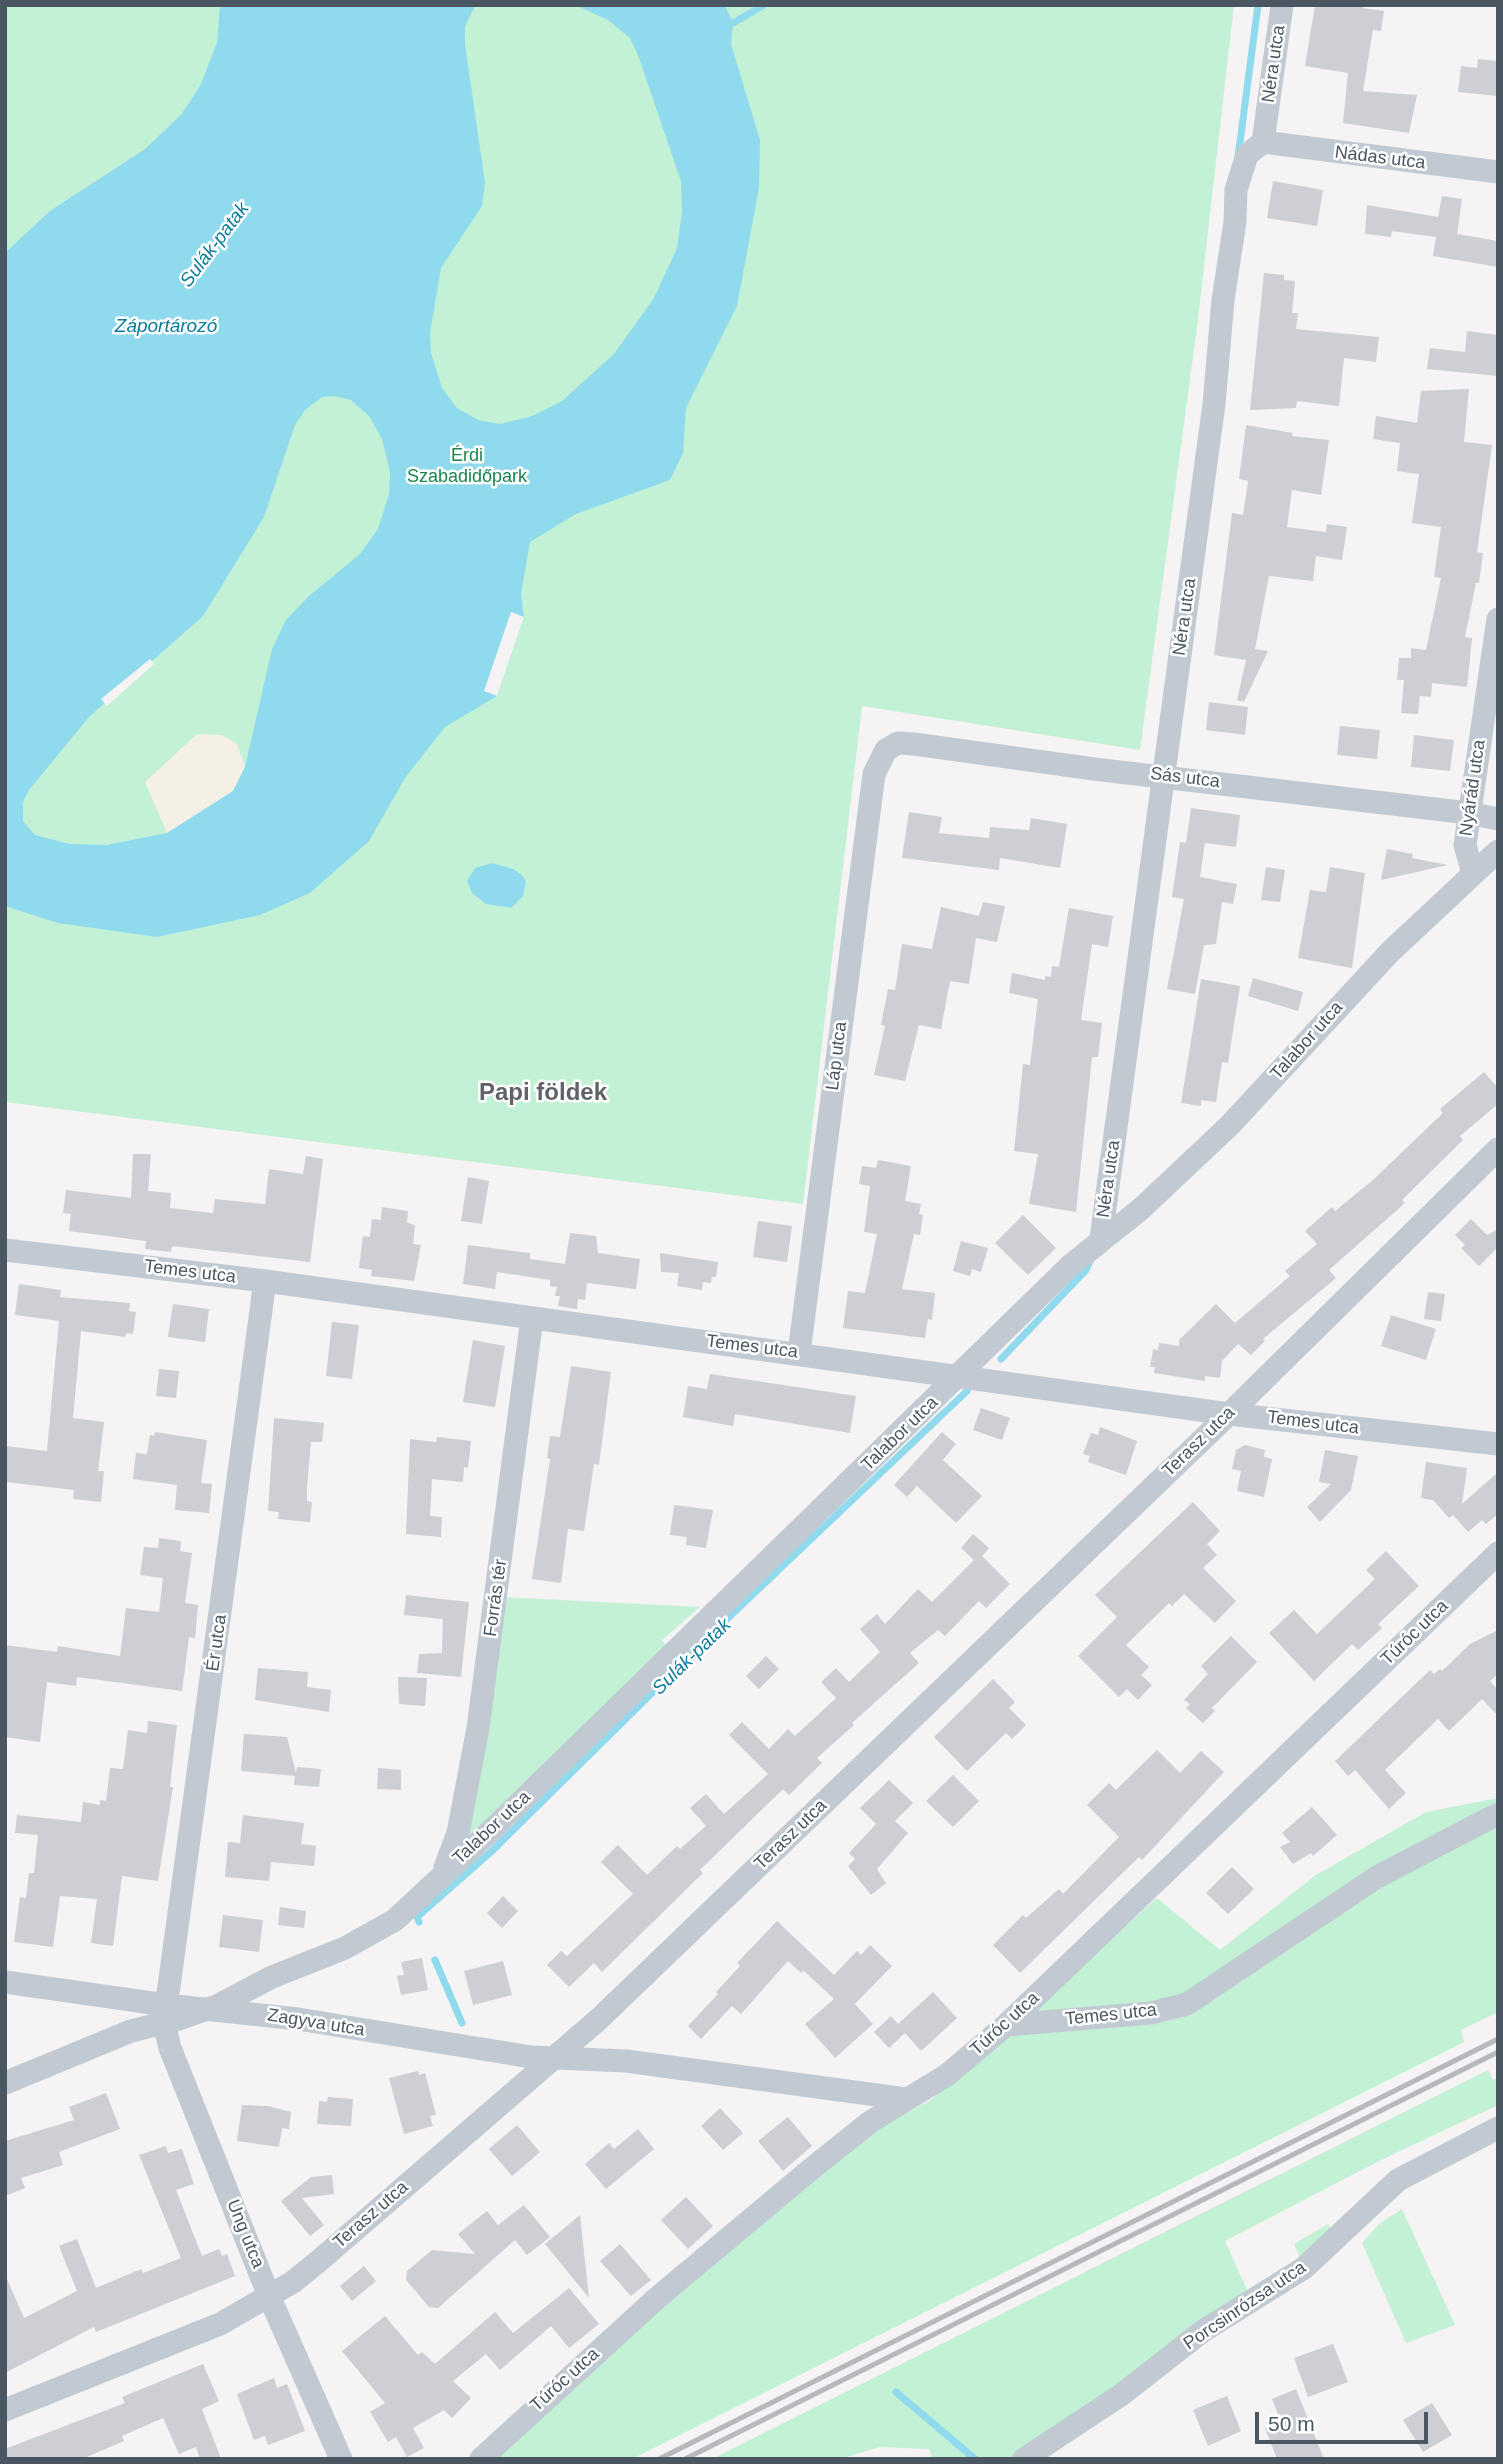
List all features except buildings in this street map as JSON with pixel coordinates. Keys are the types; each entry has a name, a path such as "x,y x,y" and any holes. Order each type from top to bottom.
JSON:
{"street":[{"name":"Néra utca","path":"1101,1238 1214,404 1223,300 1236,222 1236,190 1247,155 1263,142 1282,5"},
{"name":"Nádas utca","path":"1263,142 1498,172"},
{"name":"Nyárád utca","path":"1473,874 1465,845 1498,619"},
{"name":"Sás utca","path":"879,759 886,750 898,743 914,744 1469,813 1498,819"},
{"name":"Láp utca","path":"799,1353 874,774 879,759"},
{"name":"Talabor utca","path":"207,2009 243,1994 272,1977 345,1948 395,1920 496,1826 1101,1238 1142,1208 1230,1125 1390,952 1498,851"},
{"name":"Terasz utca","path":"5,2410 220,2324 269,2296 320,2260 599,2019 1229,1413 1498,1149"},
{"name":"Temes utca","path":"5,1250 265,1281 1229,1413 1498,1444"},
{"name":"Ér utca","path":"165,2014 265,1281"},
{"name":"Forrás tér","path":"442,1874 458,1833 478,1728 532,1318"},
{"name":"Túróc utca","path":"481,2459 657,2298 870,2122 947,2075 1006,2025 1498,1553"},
{"name":"Temes utca","path":"1006,2025 1151,2014 1186,2004 1377,1877 1498,1814"},
{"path":"271,2015 260,1999 272,1977"},
{"name":"Zagyva utca","path":"5,1983 165,2014 207,2009 271,2015 508,2054 626,2061 906,2099"},
{"path":"5,2083 131,2031 165,2014"},
{"name":"Ung utca","path":"165,2014 170,2048 269,2296 341,2459"},
{"path":"599,2019 599,2038 606,2049 626,2061"},
{"name":"Porcsinrózsa utca","path":"1024,2459 1121,2395 1203,2331 1304,2268 1398,2180 1498,2128"}],"green space":[{"name":"Érdi Szabadidőpark","path":"5,5 1234,5 1197,327 1140,750 862,706 803,1204 5,1102"},
{"path":"502,1597 700,1607 662,1640 677,1662 460,1849"},
{"path":"1498,1798 1498,2012 1461,2030 1464,2042 632,2459 494,2459 621,2340 878,2128 931,2100 1157,1898 1220,1950 1316,1875 1426,1812"},
{"path":"1488,2070 1493,2080 1498,2078 1498,2105 1381,2160 1225,2241 1247,2290 1301,2260 1294,2244 1328,2224 1333,2232 1293,2271 1199,2326 1129,2384 1136,2395 1040,2459 932,2459 929,2449 879,2447 840,2459 712,2459"},
{"path":"1402,2209 1455,2325 1406,2343 1362,2243 1379,2224"}],"sand":[{"path":"197,734 222,735 237,744 245,767 233,791 167,833 145,782"}],"water":[{"name":"Záportározó","path":"220,5 476,5 465,26 465,44 485,183 482,206 441,268 430,333 431,353 442,388 457,408 478,420 500,424 532,416 562,401 614,354 654,298 677,248 682,212 681,181 638,55 630,38 608,20 575,5 725,5 733,23 731,44 760,140 759,188 737,306 686,408 683,453 670,480 576,514 530,542 521,594 524,617 497,696 445,727 405,778 369,841 310,893 260,915 157,937 58,923 5,906 5,253 50,211 145,149 181,115 200,86 217,43","holes":["334,396 351,400 369,416 382,439 390,472 389,494 378,529 360,554 309,596 286,620 272,649 245,767 233,791 167,833 107,845 70,844 35,835 23,821 23,802 29,790 89,717 203,616 264,517 295,425 305,410 322,397"]},
{"path":"492,863 513,869 522,875 526,882 523,896 511,908 486,904 472,893 467,881 475,868"}],"pier":[{"path":"511,612 524,617 497,696 484,691"},
{"path":"150,659 154,664 107,706 101,699"}],"waterway":[{"name":"Sulák-patak","path":"727,21 733,23 764,5"},
{"path":"1238,157 1258,5"},
{"name":"Sulák-patak","path":"1001,1359 1086,1270 1091,1259"},
{"name":"Sulák-patak","path":"419,1922 417,1917 493,1850 728,1618 967,1391"},
{"name":"Sulák-patak","path":"435,1960 462,2023"},
{"name":"Sulák-patak","path":"896,2392 975,2459"}],"railway":[{"path":"659,2459 1498,2039"},
{"path":"685,2459 1498,2052"}],"district":[{"name":"Papi földek","path":"543,1093"}]}
